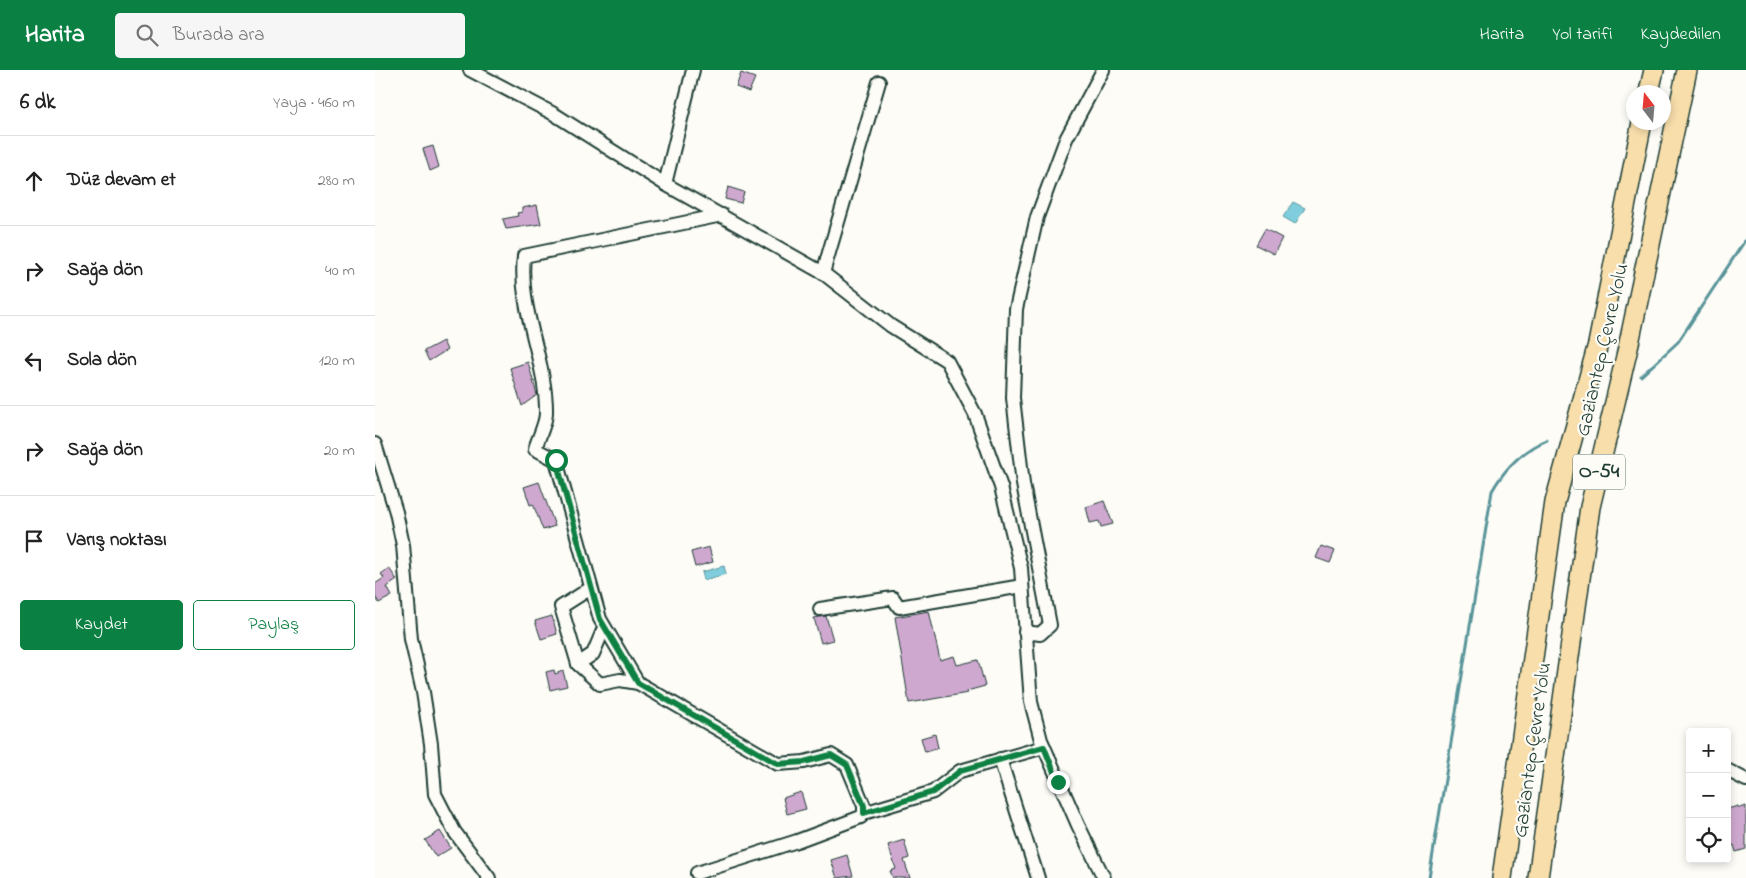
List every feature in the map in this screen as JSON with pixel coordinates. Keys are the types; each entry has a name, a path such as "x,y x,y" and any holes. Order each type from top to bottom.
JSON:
{"highway":[{"path":"1641,70 1641,85"},
{"path":"1651,85 1654,70"},
{"name":"Gaziantep Çevre Yolu","path":"1538,878 1590,508 1628,348 1687,70"},
{"name":"Gaziantep Çevre Yolu","path":"1502,878 1555,502 1598,344 1640,130"}],"street":[{"path":"470,70 553,114 665,184 823,273 891,326 947,361 975,414 1001,486 1021,568 1031,702 1044,747 1078,826 1104,878"},
{"path":"665,184 693,70"},
{"path":"1025,632 1041,634 1050,625 1023,484 1013,398 1016,309 1037,217 1066,139 1103,70"},
{"path":"823,273 879,82"},
{"path":"638,683 604,628 591,588 556,460 535,449 547,414 543,383 527,310 524,256 722,215"},
{"path":"375,444 396,512 403,545 411,639 423,692 431,744 435,794 454,831 489,878"},
{"path":"820,610 893,598 899,607 1022,586"},
{"path":"591,588 561,607 579,664 601,684 621,680 638,683 778,764 804,762 831,755 847,765 864,806 864,813"},
{"path":"579,664 593,654 604,628"},
{"path":"697,873 797,841 861,817 864,813 933,792 960,771 1044,747"},
{"path":"1000,759 1038,878"},
{"path":"1731,772 1746,780"}],"water":[{"path":"1293,202 1305,208 1295,224 1283,217"},
{"path":"724,566 726,574 704,580 702,572"}],"building":[{"path":"741,73 755,78 749,92 736,87"},
{"path":"433,146 439,167 430,171 423,149"},
{"path":"728,187 744,192 741,203 725,199"},
{"path":"537,205 541,224 506,229 503,219 518,216 517,213 522,212 522,208"},
{"path":"1265,229 1282,238 1274,254 1256,245"},
{"path":"443,341 447,350 429,361 424,351"},
{"path":"528,362 537,395 522,406 510,368"},
{"path":"539,482 555,526 543,530 533,504 530,505 524,487"},
{"path":"1104,501 1113,524 1101,527 1099,521 1090,523 1086,507"},
{"path":"1321,546 1335,551 1330,563 1316,558"},
{"path":"709,547 713,562 695,567 691,552"},
{"path":"389,568 397,580 387,587 392,596 379,603 375,596 375,584 384,578 381,574"},
{"path":"929,611 940,660 954,656 957,665 978,660 985,686 967,691 968,693 909,703 895,617"},
{"path":"552,616 557,634 541,639 535,621"},
{"path":"826,616 833,640 821,643 814,618"},
{"path":"554,670 555,674 563,671 567,686 550,690 546,672"},
{"path":"935,734 938,748 925,752 921,738"},
{"path":"801,792 806,809 787,814 783,798"},
{"path":"1746,806 1746,849 1736,852 1734,845 1731,846 1731,808"},
{"path":"440,831 451,848 436,857 425,840"},
{"path":"904,840 909,858 904,860 910,878 893,878 890,871 896,869 888,845"},
{"path":"847,855 853,876 837,878 831,860"}],"waterway":[{"path":"1641,376 1678,342 1746,239"},
{"path":"1429,878 1492,491 1509,467 1522,454 1547,440"}],"route":[{"path":"556,460 600,619 638,683 778,764 804,762 831,755 847,765 864,806 864,813 933,792 960,771 1044,747 1058,782"}]}
